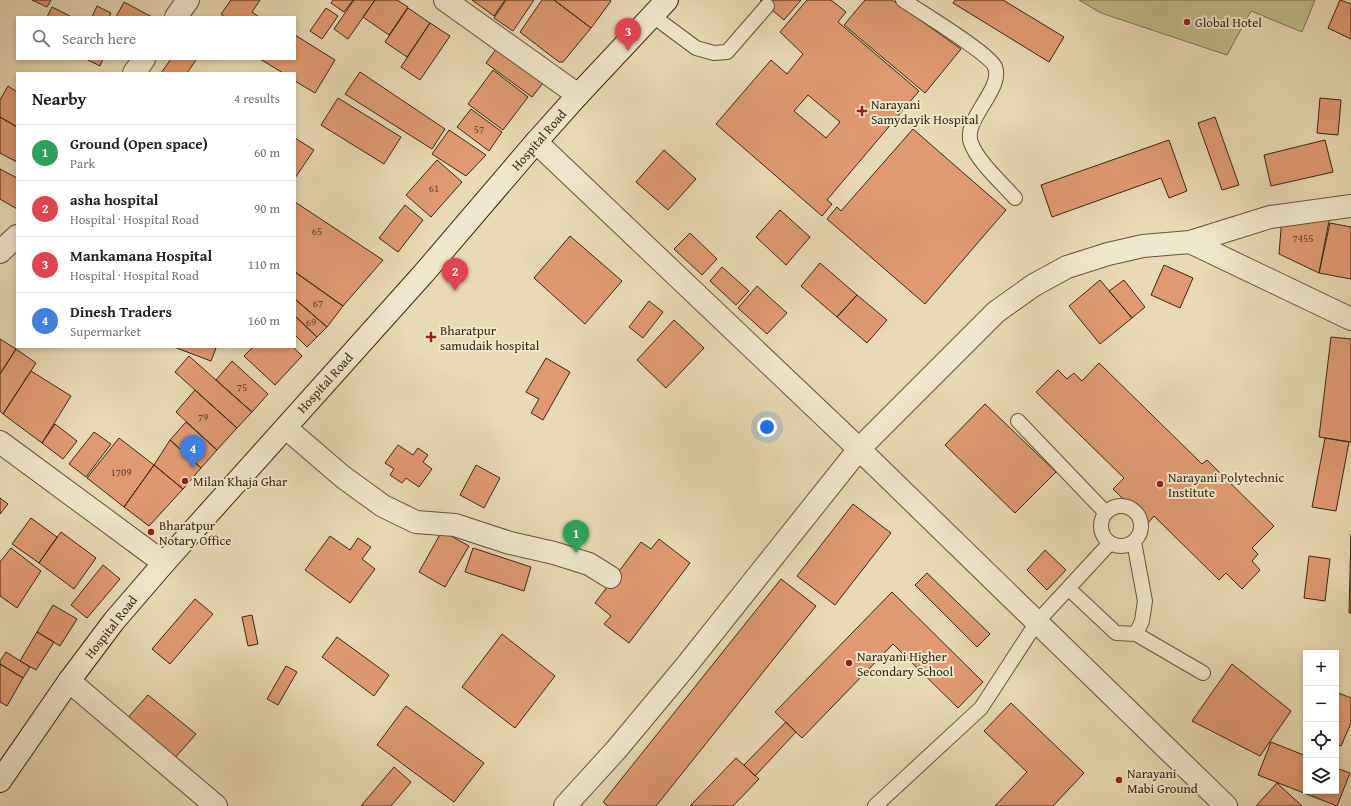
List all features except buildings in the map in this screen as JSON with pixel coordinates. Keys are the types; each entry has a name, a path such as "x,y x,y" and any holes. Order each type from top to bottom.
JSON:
{"street":[{"path":"177,16 188,0"},
{"path":"445,0 578,95"},
{"name":"Hospital Road","path":"0,781 69,681 114,621 164,563 424,273 536,142 667,0"},
{"path":"135,72 143,60"},
{"path":"536,142 859,449 1226,806"},
{"path":"565,806 616,750 686,666 859,449 996,312 1034,285 1067,267 1108,254 1143,246 1190,242 1270,217 1351,206"},
{"path":"0,252 16,237"},
{"path":"1190,242 1351,319"},
{"path":"286,428 343,477 366,494 383,506 416,522 455,526 554,553 589,564 610,577"},
{"path":"0,442 164,563"},
{"path":"69,681 216,806"}],"lane":[{"path":"903,0 979,51 995,66 996,76 990,91 972,124 969,135 971,144 982,161 1015,198"},
{"path":"653,16 696,48 714,53 727,52 767,6"},
{"path":"1018,421 1106,513"},
{"path":"1126,506 1137,513 1142,525 1138,538 1134,542 1128,546 1122,547 1110,543 1105,538 1101,528 1101,522 1106,513 1113,508 1126,506"},
{"path":"1134,542 1145,601 1142,621 1136,634"},
{"path":"875,806 981,708 1037,622 1110,543"},
{"path":"1069,589 1116,633 1136,634 1203,673"}],"green space":[{"name":"Global Hotel","path":"1079,0 1315,0 1302,32 1251,11 1227,55 1101,13"}],"place":[{"name":"Global Hotel","path":"1187,22"},
{"name":"Mankamana Hospital","path":"628,51"},
{"name":"Narayani Samydayik Hospital","path":"862,111"},
{"name":"asha hospital","path":"455,291"},
{"name":"Bharatpur samudaik hospital","path":"431,337"},
{"name":"Dinesh Traders","path":"193,468"},
{"name":"Milan Khaja Ghar","path":"185,481"},
{"name":"Narayani Polytechnic Institute","path":"1160,484"},
{"name":"Bharatpur Notary Office","path":"151,532"},
{"name":"Ground (Open space)","path":"576,553"},
{"name":"Narayani Higher Secondary School","path":"849,663"},
{"name":"Narayani Mabi Ground","path":"1119,780"}]}
